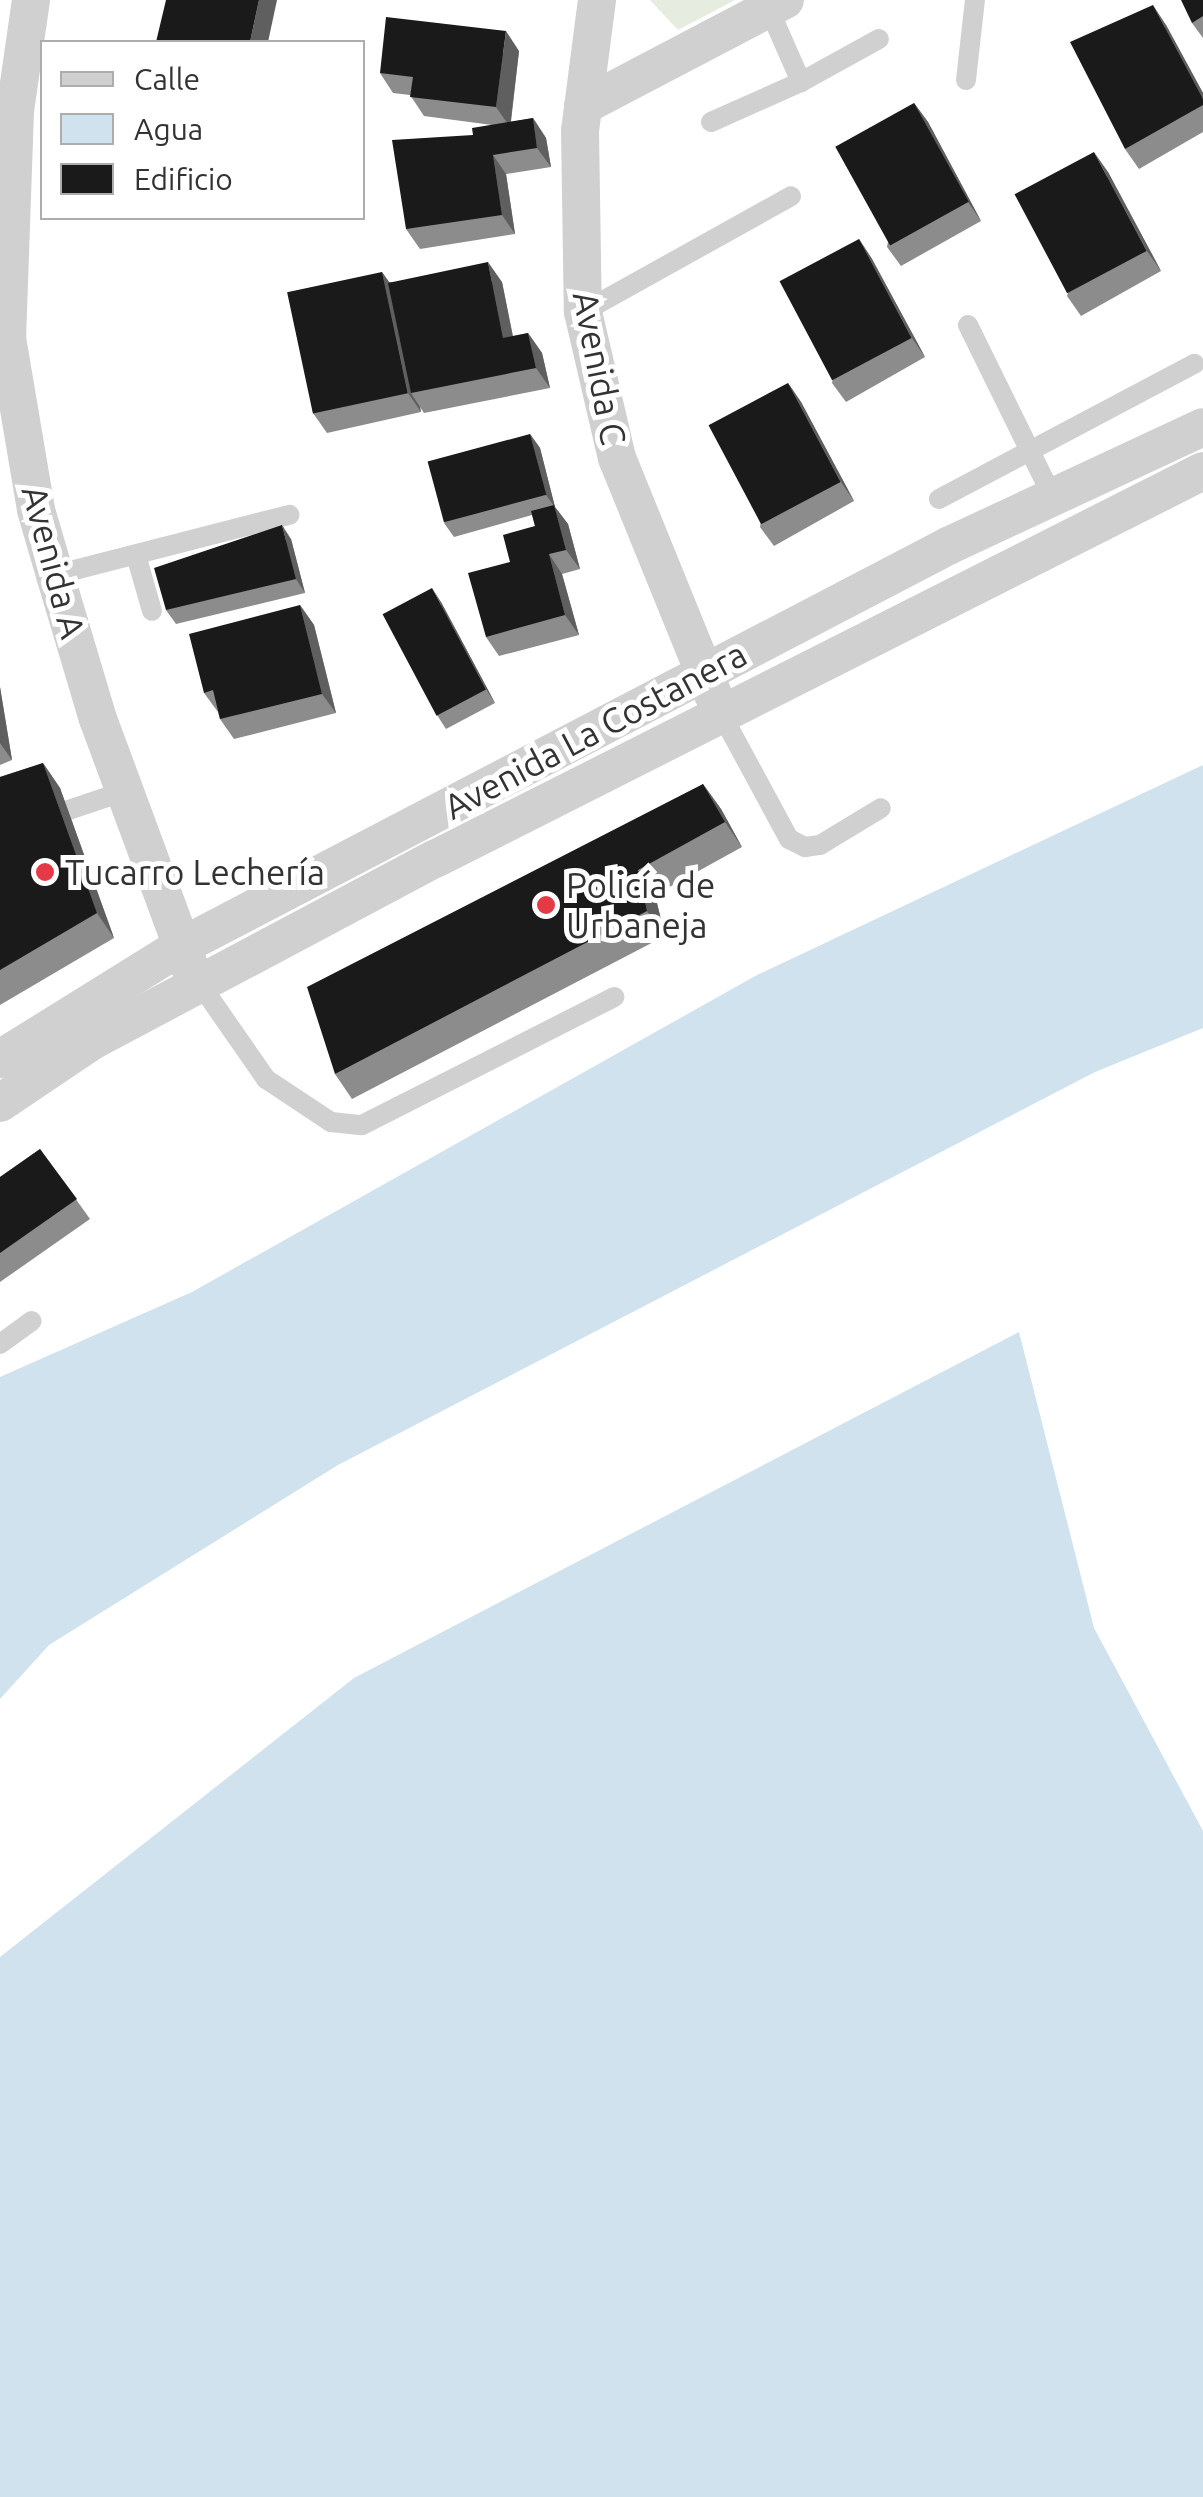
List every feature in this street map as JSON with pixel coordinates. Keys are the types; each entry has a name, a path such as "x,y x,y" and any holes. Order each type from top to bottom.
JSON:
{"street":[{"name":"Avenida A","path":"30,0 16,111 8,338 36,510 178,948 200,984"},
{"name":"Avenida C","path":"597,0 583,106 583,312 617,458 723,716"},
{"path":"583,106 777,4"},
{"name":"Avenida La Costanera","path":"0,1059 178,948 704,674 1052,498 1203,427"},
{"name":"Avenida La Costanera","path":"0,1102 92,1041 200,984 1203,471"}],"lane":[{"path":"966,80 975,0"},
{"path":"777,4 800,82"},
{"path":"711,122 800,82 879,39"},
{"path":"583,312 791,196"},
{"path":"968,324 1052,498"},
{"path":"939,499 1194,364"},
{"path":"55,575 289,515"},
{"path":"136,554 152,611"},
{"path":"723,716 789,839 805,847 820,844 881,808"},
{"path":"0,833 126,791"},
{"path":"200,984 266,1079 331,1122 362,1125 614,997"},
{"path":"0,1344 32,1321"}],"shaded area":[{"path":"650,0 735,0 678,30"}],"water":[{"path":"1203,765 1203,1028 1095,1072 338,1465 49,1645 0,1699 0,1377 192,1292 757,975"},
{"path":"1019,1332 1094,1628 1203,1831 1203,2497 0,2497 0,1957 354,1678"}],"building":[{"path":"166,0 259,0 250,40 156,40"},
{"path":"1181,0 1203,0 1203,16 1192,23"},
{"path":"1153,5 1203,105 1125,149 1070,42"},
{"path":"386,17 506,31 496,107 410,97 413,77 380,73"},
{"path":"914,103 969,202 890,245 835,147"},
{"path":"533,118 537,148 493,155 502,215 406,229 392,140 473,135 472,128"},
{"path":"1094,152 1147,251 1067,293 1015,194"},
{"path":"859,239 912,338 832,380 780,281"},
{"path":"488,262 503,338 528,333 536,368 411,393 388,283"},
{"path":"382,272 408,393 313,413 287,292"},
{"path":"788,383 841,482 761,524 709,425"},
{"path":"530,434 546,495 444,522 428,461"},
{"path":"554,505 566,550 549,554 565,615 486,637 468,573 510,562 503,535 535,526 531,511"},
{"path":"282,525 296,579 166,610 154,568"},
{"path":"432,588 486,690 437,716 383,614"},
{"path":"300,605 322,694 220,719 213,690 204,693 189,634"},
{"name":"Tucarro Lechería","path":"43,763 97,913 0,970 0,777"},
{"path":"703,784 725,822 638,870 647,911 335,1074 307,987"},
{"path":"40,1149 77,1199 0,1253 0,1177"}],"place":[{"name":"Tucarro Lechería","path":"45,872"},
{"name":"Policía de Urbaneja","path":"546,905"}]}
